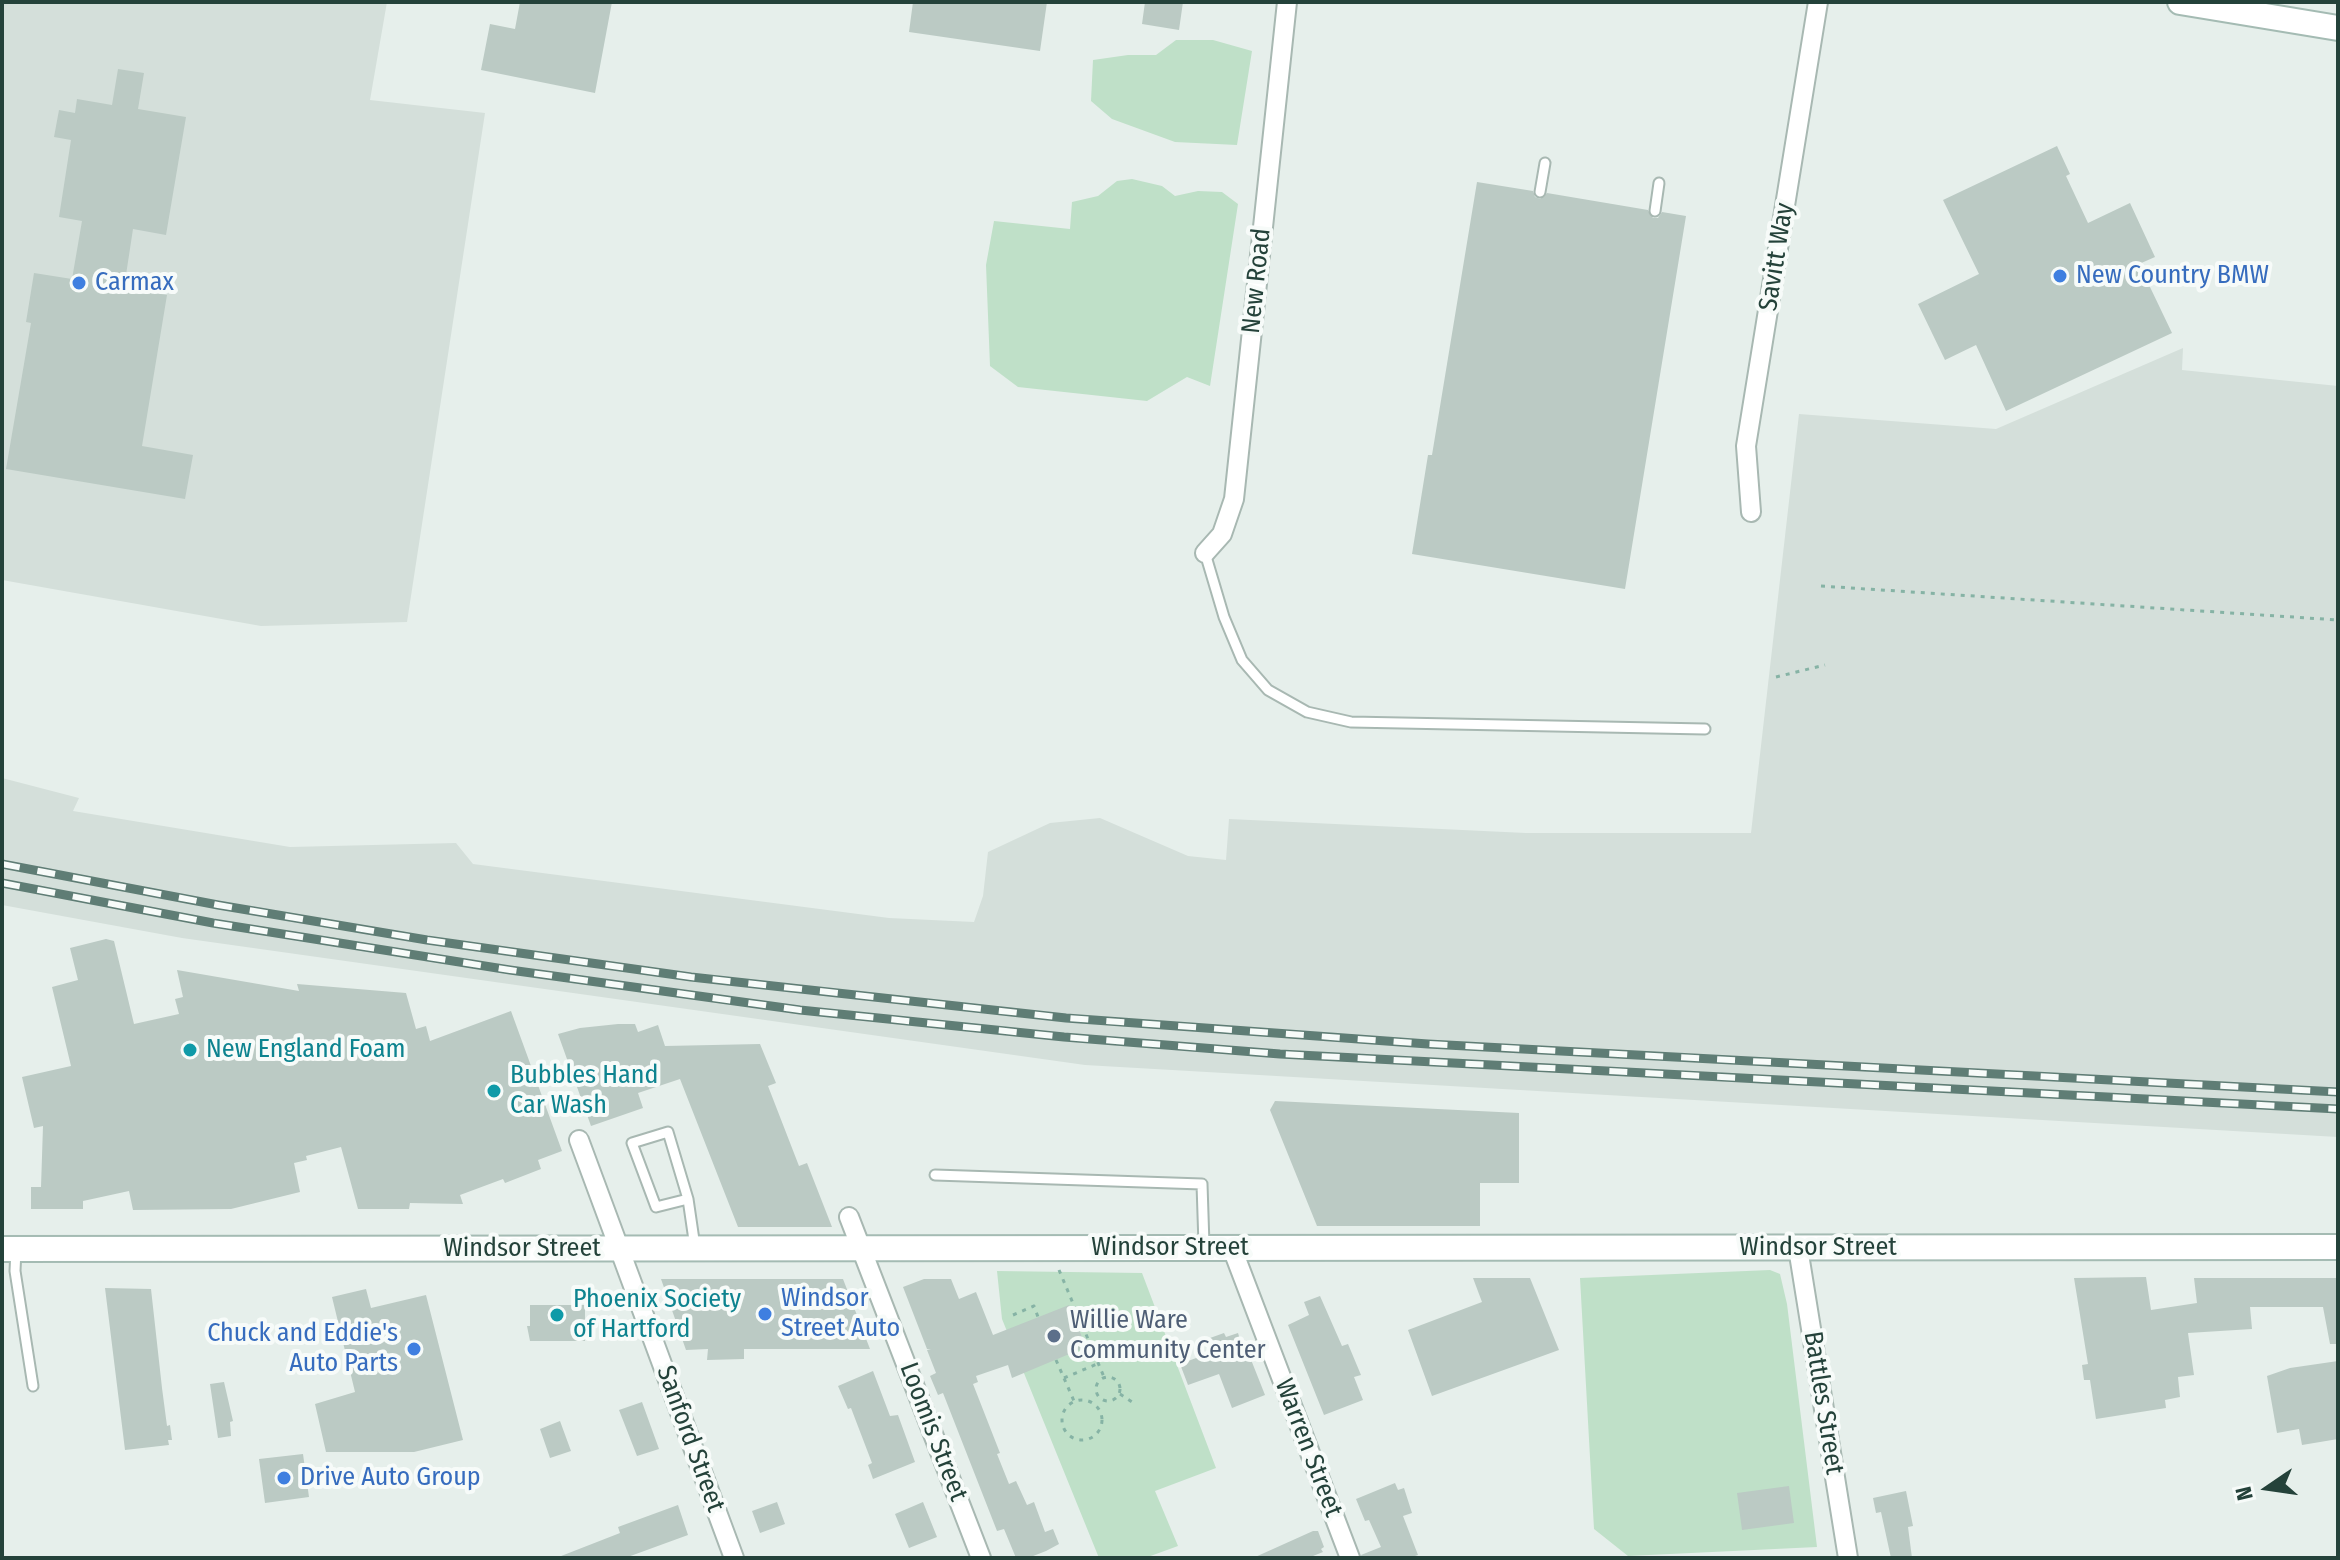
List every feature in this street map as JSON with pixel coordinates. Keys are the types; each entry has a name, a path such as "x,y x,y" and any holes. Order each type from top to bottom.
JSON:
{"main road":[{"path":"2180,2 2338,28"},
{"name":"Windsor Street","path":"9,1249 2338,1247"}],"street":[{"name":"New Road","path":"1205,553 1222,534 1234,499 1287,2"},
{"name":"Savitt Way","path":"1751,512 1746,446 1818,2"},
{"name":"Sanford Street","path":"579,1140 734,1558"},
{"name":"Loomis Street","path":"849,1217 981,1558"},
{"name":"Warren Street","path":"1232,1248 1350,1558"},
{"name":"Battles Street","path":"1798,1248 1848,1558"}],"lane":[{"path":"1540,192 1545,163"},
{"path":"1655,211 1659,183"},
{"path":"1205,553 1224,617 1242,660 1268,690 1307,712 1351,722 1705,729"},
{"path":"688,1199 656,1207 632,1143 668,1132 688,1199 695,1247"},
{"path":"935,1175 1202,1184 1204,1248"},
{"path":"9,1249 33,1386"}],"path":[{"path":"1821,586 2338,620"},
{"path":"1776,677 1825,665"},
{"path":"1058,1268 1104,1377"},
{"path":"1013,1315 1034,1306 1038,1317"},
{"path":"1082,1325 1089,1321"},
{"path":"1056,1360 1074,1402"},
{"path":"1064,1378 1098,1364"},
{"path":"1120,1394 1110,1402 1101,1399 1096,1386 1104,1377 1112,1377 1118,1382 1120,1394 1132,1402"},
{"path":"1096,1405 1101,1399"},
{"path":"1084,1400 1096,1405 1102,1417 1100,1430 1091,1439 1077,1440 1066,1432 1062,1420 1066,1408 1074,1402 1084,1400"}],"shaded area":[{"name":"Carmax","path":"2,2 387,2 370,100 485,113 407,622 261,626 2,580"},
{"path":"2183,348 2182,370 2338,386 2338,1137 1085,1065 182,938 2,905 2,778 79,798 73,811 290,847 456,843 473,864 889,918 974,922 983,896 988,852 1050,823 1100,818 1188,856 1226,860 1229,819 1526,833 1751,833 1799,414 1996,429"}],"green space":[{"path":"1176,40 1213,40 1252,51 1237,145 1175,142 1112,119 1091,101 1093,60 1156,55"},
{"path":"1132,179 1162,186 1175,196 1198,191 1222,192 1238,204 1210,386 1187,377 1147,401 1018,387 990,366 986,265 994,221 1070,229 1072,202 1098,196 1117,181"},
{"path":"1770,1270 1780,1274 1787,1304 1817,1547 1628,1556 1594,1529 1580,1278"},
{"path":"997,1271 1142,1273 1216,1468 1155,1491 1178,1546 1145,1558 1099,1558 1002,1319"}],"building":[{"path":"520,2 612,2 595,93 481,70 490,24 515,29"},
{"path":"913,2 1047,2 1040,51 909,32"},
{"path":"1145,2 1183,2 1179,30 1142,24"},
{"name":"Carmax","path":"118,69 144,73 138,109 186,117 166,235 133,229 124,288 167,295 142,446 193,455 185,499 6,469 31,323 26,322 34,273 72,279 82,221 59,217 71,140 54,137 59,110 75,113 77,99 112,105"},
{"name":"New Country BMW","path":"2057,146 2070,174 2066,176 2088,223 2130,203 2155,257 2139,264 2172,333 2006,411 1976,345 1945,360 1918,304 1979,274 1943,200"},
{"path":"1477,182 1533,191 1535,197 1540,199 1547,193 1648,210 1653,218 1658,218 1662,212 1686,216 1625,589 1412,554 1428,455 1432,455"},
{"path":"106,939 114,941 134,1024 179,1014 175,999 183,997 177,970 299,991 297,984 406,993 416,1029 426,1026 430,1041 511,1011 562,1151 538,1160 541,1169 460,1195 463,1204 410,1203 409,1209 358,1209 341,1147 306,1156 307,1160 294,1163 300,1192 231,1209 133,1210 129,1191 83,1201 83,1209 31,1209 31,1187 41,1187 43,1126 34,1128 22,1077 71,1066 52,987 78,980 70,948"},
{"path":"635,1024 638,1032 658,1025 665,1046 760,1044 776,1083 768,1086 799,1166 807,1163 832,1227 738,1227 680,1079 638,1093 643,1108 591,1126 558,1034"},
{"path":"1275,1101 1519,1113 1519,1183 1480,1183 1480,1226 1317,1226 1270,1110"},
{"path":"2146,1277 2151,1310 2197,1303 2194,1278 2338,1278 2338,1344 2330,1344 2323,1307 2250,1307 2252,1329 2188,1333 2194,1375 2178,1377 2180,1397 2165,1400 2166,1408 2096,1419 2090,1380 2084,1380 2082,1365 2088,1364 2074,1278"},
{"path":"1473,1278 1530,1278 1559,1350 1432,1396 1408,1330 1482,1302"},
{"name":"Windsor Street Auto","path":"661,1279 843,1279 870,1349 744,1349 744,1359 707,1360 708,1349 686,1350"},
{"path":"924,1279 951,1279 959,1299 976,1292 993,1335 1069,1305 1086,1347 1012,1378 1008,1365 976,1376 978,1382 973,1384 1009,1484 1016,1481 1027,1505 1034,1502 1045,1532 1053,1529 1059,1544 1046,1551 1028,1558 1016,1558 1004,1529 997,1531 943,1393 938,1395 930,1376 936,1373 927,1350 931,1349 927,1349 903,1287"},
{"path":"105,1288 151,1289 167,1426 170,1425 172,1440 168,1440 169,1445 125,1450"},
{"path":"366,1289 371,1308 426,1295 463,1440 414,1452 326,1452 315,1404 355,1392 332,1297"},
{"path":"1320,1296 1342,1346 1348,1344 1361,1375 1354,1377 1363,1400 1324,1415 1288,1325 1309,1315 1304,1302"},
{"name":"Phoenix Society of Hartford","path":"530,1305 585,1305 585,1341 530,1341 527,1326 530,1326"},
{"path":"1224,1333 1226,1337 1238,1333 1241,1343 1244,1342 1265,1395 1232,1408 1219,1374 1188,1385 1180,1364 1215,1351 1210,1338"},
{"path":"2338,1361 2338,1439 2302,1445 2299,1429 2277,1433 2267,1376 2290,1368"},
{"path":"873,1371 890,1416 898,1415 915,1462 873,1479 868,1465 872,1463 851,1408 848,1409 838,1386"},
{"path":"224,1382 233,1421 230,1422 231,1436 218,1438 210,1384"},
{"path":"642,1402 659,1449 637,1456 619,1410"},
{"path":"560,1421 571,1451 550,1458 540,1429"},
{"name":"Drive Auto Group","path":"303,1454 309,1497 265,1503 259,1459"},
{"path":"1395,1483 1398,1490 1404,1488 1412,1513 1403,1516 1418,1555 1409,1558 1362,1558 1361,1555 1381,1547 1356,1499"},
{"path":"1789,1486 1794,1523 1742,1530 1737,1493"},
{"path":"1906,1491 1913,1526 1908,1527 1912,1558 1891,1558 1881,1512 1876,1513 1873,1498"},
{"path":"777,1502 785,1524 760,1533 752,1511"},
{"path":"923,1502 937,1537 909,1548 895,1514"},
{"path":"678,1505 688,1535 625,1558 556,1558 620,1533 618,1527"},
{"path":"1318,1531 1323,1552 1308,1558 1253,1558"}],"railway":[{"path":"2,864 427,940 691,977 1066,1018 1428,1044 2338,1092"},
{"path":"2,883 213,923 510,970 800,1010 1064,1037 1280,1054 2338,1109"}],"place":[{"name":"New Country BMW","path":"2060,276"},
{"name":"Carmax","path":"79,283"},
{"name":"New England Foam","path":"190,1050"},
{"name":"Bubbles Hand Car Wash","path":"494,1091"},
{"name":"Windsor Street Auto","path":"765,1314"},
{"name":"Phoenix Society of Hartford","path":"557,1315"},
{"name":"Willie Ware Community Center","path":"1054,1336"},
{"name":"Chuck and Eddie's Auto Parts","path":"414,1349"},
{"name":"Drive Auto Group","path":"284,1478"}]}
